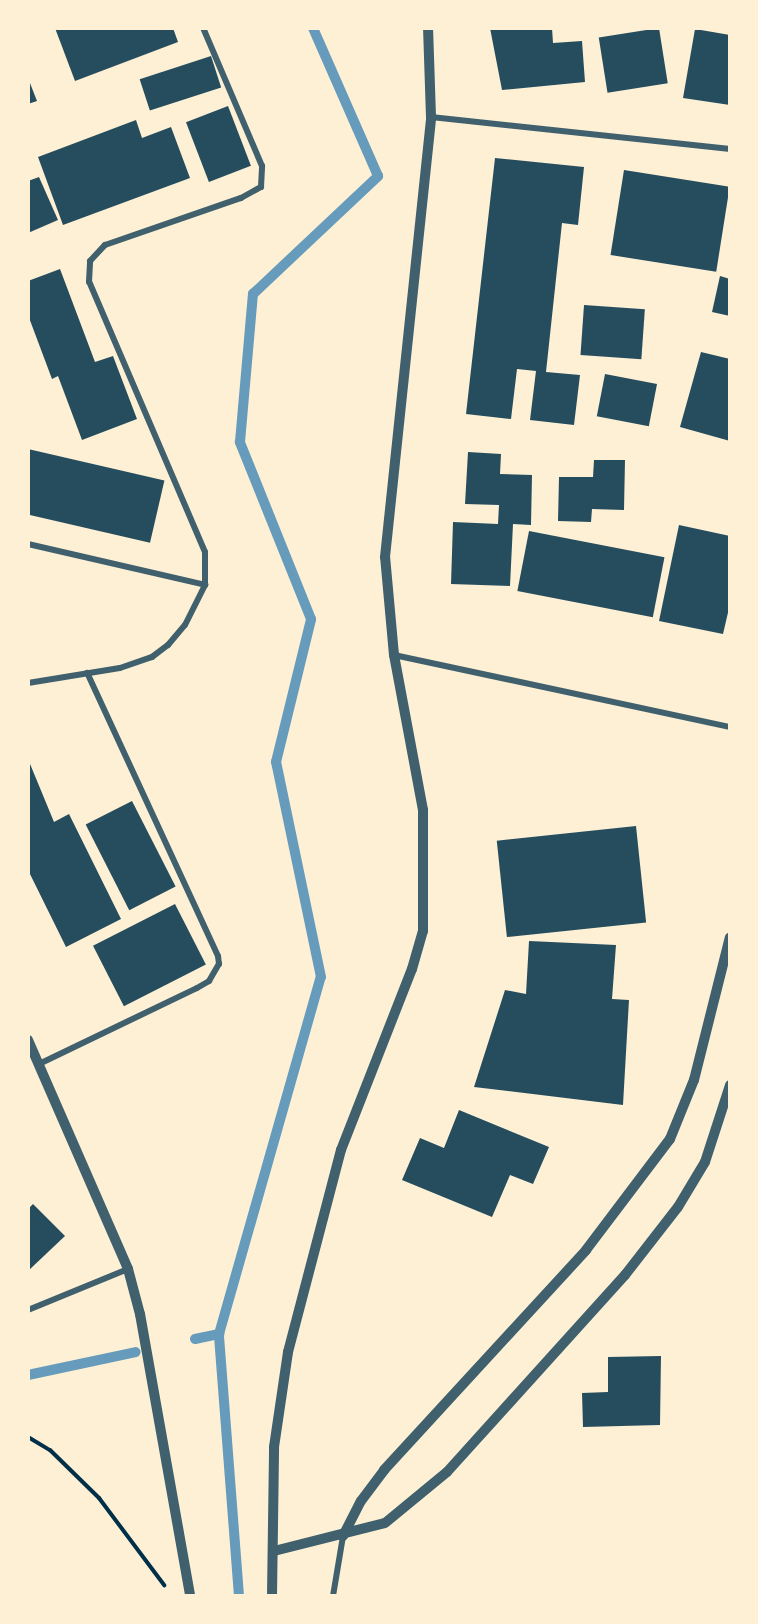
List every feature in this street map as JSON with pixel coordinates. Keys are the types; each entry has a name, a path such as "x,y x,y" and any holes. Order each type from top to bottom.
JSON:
{"street":[{"path":"28,683 128,666 161,651 185,625 205,585 205,552 89,282 90,261 105,245 241,198 261,187 262,166 203,28"},
{"path":"272,1596 274,1447 288,1352 302,1290 341,1150 412,969 423,931 423,810 394,655 385,556 389,497 431,117 428,28"},
{"path":"431,117 729,149"},
{"path":"28,544 205,585"},
{"path":"394,655 729,727"},
{"path":"39,1064 197,988 209,981 219,964 218,956 87,673"},
{"path":"333,1596 343,1536 361,1501 384,1470 586,1250 670,1139 694,1080 729,937"},
{"path":"28,1040 128,1269 140,1314 190,1596"},
{"path":"274,1551 343,1536 386,1523 417,1500 625,1275 693,1184 717,1131 729,1085"},
{"path":"28,1310 128,1269"}],"path":[{"path":"28,1437 50,1450 99,1498 156,1580 170,1590"}],"building":[{"path":"55,28 173,28 178,42 75,81"},
{"path":"490,28 552,28 553,43 582,41 585,82 502,90"},
{"path":"659,28 668,83 608,93 599,38"},
{"path":"695,29 730,35 730,105 683,98"},
{"path":"211,56 221,87 150,111 140,79"},
{"path":"28,78 37,101 28,104"},
{"path":"228,106 251,166 209,182 186,122"},
{"path":"136,120 142,138 171,127 190,178 63,225 38,157"},
{"path":"495,158 584,167 578,225 562,223 546,372 580,375 574,425 530,420 536,371 517,369 511,419 466,414"},
{"path":"624,170 730,187 716,272 611,255"},
{"path":"39,177 58,220 28,233 28,181"},
{"path":"60,269 95,362 113,356 137,419 82,440 58,376 52,379 28,315 28,281"},
{"path":"720,276 730,279 730,316 712,312"},
{"path":"584,305 645,309 641,359 581,355"},
{"path":"701,352 730,359 730,441 680,427"},
{"path":"605,374 657,384 649,426 597,416"},
{"path":"28,449 164,480 150,543 28,515"},
{"path":"468,452 501,454 500,474 532,475 531,525 513,524 510,586 451,584 453,522 498,524 499,505 465,504"},
{"path":"594,460 625,460 624,510 592,509 591,522 558,521 559,477 593,477"},
{"path":"679,525 730,536 730,604 723,634 659,621"},
{"path":"529,531 664,557 653,617 517,591"},
{"path":"28,759 54,822 69,814 121,919 66,947 28,870"},
{"path":"132,801 176,887 129,910 86,825"},
{"path":"636,826 646,922 507,937 497,841"},
{"path":"175,904 206,965 124,1006 93,946"},
{"path":"529,941 616,945 612,999 629,1000 623,1105 474,1087 505,990 526,994"},
{"path":"459,1110 549,1147 533,1184 510,1175 492,1217 402,1180 420,1138 444,1148"},
{"path":"33,1204 65,1236 28,1271 28,1209"},
{"path":"661,1356 660,1425 583,1427 582,1393 608,1392 608,1357"}],"waterway":[{"path":"239,1596 219,1334 321,977 276,762 311,619 240,442 253,294 378,176 313,28"},
{"path":"195,1339 219,1334"},
{"path":"28,1375 136,1352"}]}
